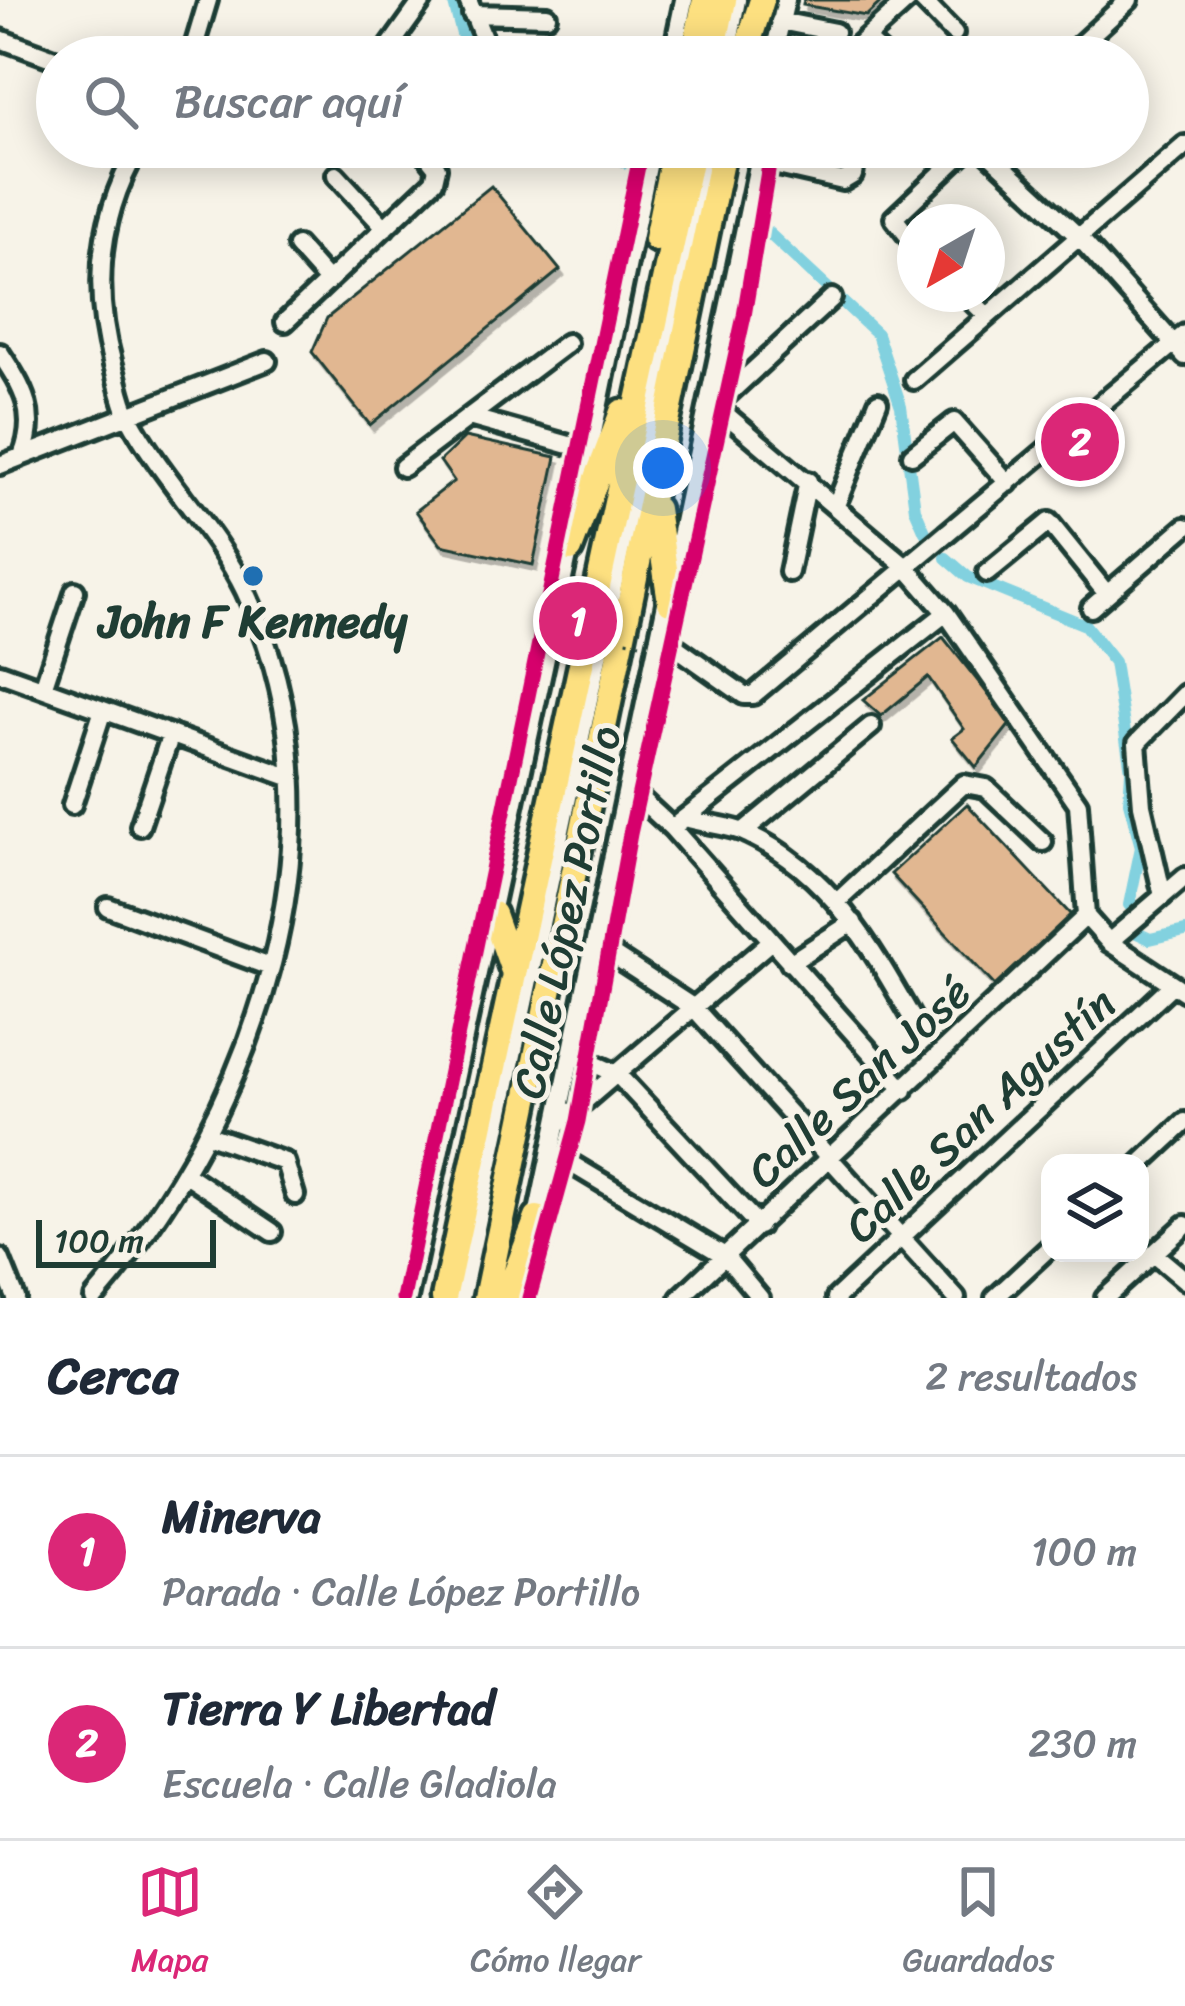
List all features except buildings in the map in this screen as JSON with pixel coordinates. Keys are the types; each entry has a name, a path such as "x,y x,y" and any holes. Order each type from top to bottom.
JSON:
{"highway":[{"path":"698,36 706,0"},
{"path":"716,36 724,0"},
{"path":"745,36 762,0"},
{"path":"595,600 599,526 670,168"},
{"path":"444,1298 688,168"},
{"path":"486,1298 717,168"},
{"path":"570,549 622,410"},
{"path":"653,496 670,602"},
{"path":"493,914 513,973"},
{"path":"506,1298 537,1218"}],"street":[{"path":"197,36 208,0"},
{"path":"397,36 424,0"},
{"path":"677,36 685,0"},
{"path":"736,36 737,0"},
{"path":"741,36 751,0"},
{"path":"777,36 786,0"},
{"path":"868,36 908,0"},
{"path":"922,0 954,33"},
{"path":"1090,36 1129,0"},
{"path":"482,36 470,7 547,16"},
{"path":"780,21 835,32"},
{"path":"0,39 36,52"},
{"path":"914,380 1185,145"},
{"path":"94,1298 137,1249 184,1173 248,1039 284,916 292,778 278,686 243,588 127,414 97,298 114,197 128,168"},
{"path":"285,322 436,177 435,168"},
{"path":"408,1298 648,168"},
{"path":"461,1298 716,168"},
{"path":"471,1298 717,168"},
{"name":"Calle López Portillo","path":"517,1298 553,1154 663,638 756,168"},
{"path":"785,168 849,180 852,168"},
{"path":"816,176 818,168"},
{"path":"909,204 947,168"},
{"path":"663,638 749,696 1181,344 1078,236 1005,168"},
{"path":"336,175 385,228"},
{"path":"297,246 328,281"},
{"path":"711,400 727,395 832,298"},
{"path":"983,312 986,315"},
{"path":"403,466 567,343"},
{"path":"0,353 30,409 30,436 22,456"},
{"path":"0,465 267,361"},
{"path":"711,400 906,568 946,613 1078,804 1086,916 1109,942 1179,988"},
{"path":"836,505 878,402"},
{"path":"470,418 586,450"},
{"path":"912,455 954,422 1008,483"},
{"path":"789,572 808,481"},
{"path":"987,573 1049,522 1107,594"},
{"path":"1091,608 1185,527"},
{"path":"43,688 76,590"},
{"path":"679,823 946,613"},
{"path":"0,673 292,778"},
{"path":"1163,896 1141,798 1139,738 1185,694"},
{"path":"72,806 103,710"},
{"path":"744,831 871,726"},
{"path":"140,826 171,734"},
{"path":"839,900 964,784 986,788 1043,842"},
{"path":"630,789 679,823 771,941 904,1090"},
{"path":"679,823 744,831 796,862 839,900 916,1025"},
{"path":"1109,942 1185,877"},
{"path":"108,907 270,967"},
{"name":"Calle San José","path":"680,1298 1086,916"},
{"path":"790,962 853,922"},
{"path":"558,1124 771,941"},
{"path":"596,944 694,1008 956,1298"},
{"name":"Calle San Agustín","path":"836,1298 1179,988"},
{"path":"574,1055 616,1074 759,1226"},
{"path":"1149,1156 1185,1122"},
{"path":"206,1134 285,1162 295,1195"},
{"path":"553,1154 725,1256 760,1298"},
{"path":"184,1173 272,1232"},
{"path":"1105,1298 1185,1225"},
{"path":"1154,1254 1185,1280"},
{"path":"995,1298 1041,1255"},
{"path":"0,1258 16,1298"}],"path":[{"path":"568,627 640,643"}],"waterway":[{"path":"453,0 462,36"},
{"path":"761,226 877,334 901,406 915,509 925,532"},
{"path":"946,558 968,577 1085,625 1114,662 1131,771 1129,802 1141,847 1129,905"},
{"path":"1137,933 1150,939 1185,931"}],"cycle path":[{"path":"403,1298 638,168"},
{"path":"529,1298 578,1121 630,834 744,316 769,168"}],"place":[{"name":"Tierra Y Libertad","path":"1080,442"},
{"name":"John F Kennedy","path":"253,576"},
{"name":"Minerva","path":"578,621"}]}
